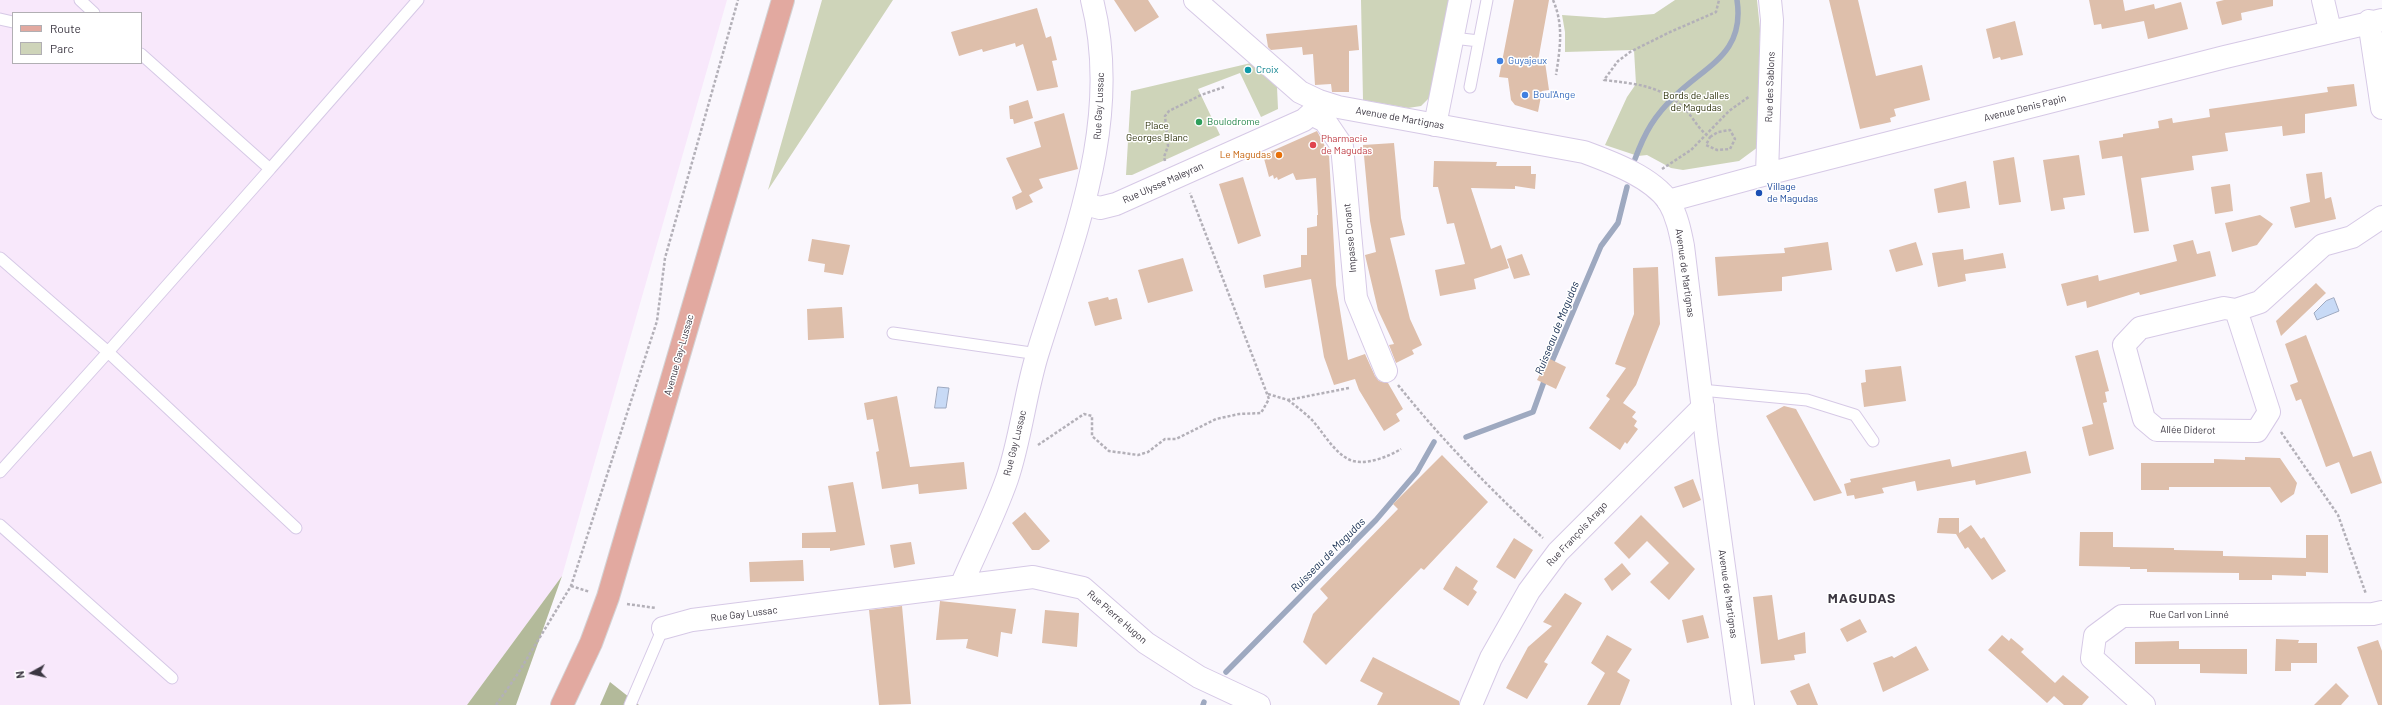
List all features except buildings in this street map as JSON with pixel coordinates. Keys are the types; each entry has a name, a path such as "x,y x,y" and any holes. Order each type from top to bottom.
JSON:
{"main road":[{"name":"Avenue Gay-Lussac","path":"562,705 591,643 608,597 783,0"}],"street":[{"name":"Rue Gay Lussac","path":"663,619 692,620 961,586 1007,479 1038,354 1085,204 1100,131 1102,78 1101,46 1092,0"},
{"name":"Avenue de Martignas","path":"1195,0 1300,92 1315,108 1435,124 1584,152 1620,165 1645,180 1668,201 1679,224 1683,246 1743,705"},
{"path":"1435,124 1460,0"},
{"name":"Rue des Sablons","path":"1767,174 1772,20 1770,0"},
{"path":"2323,0 2330,30"},
{"path":"2376,20 2382,108"},
{"name":"Avenue Denis Papin","path":"1668,201 1767,174 2330,30 2376,20"},
{"name":"Rue Ulysse Maleyran","path":"1085,204 1100,208 1116,204 1304,120 1315,108"},
{"name":"Impasse Donant","path":"1315,108 1342,146 1356,298 1386,371"},
{"name":"Allée Diderot","path":"2269,412 2257,430 2157,430 2144,418 2124,345 2140,328 2224,308 2236,310 2260,302 2323,245 2352,237 2382,217"},
{"path":"2236,310 2269,412"},
{"name":"Rue François Arago","path":"1471,705 1491,658 1528,591 1558,552 1702,398"},
{"name":"Rue Pierre Hugon","path":"961,586 1032,577 1083,588 1146,643 1199,677 1259,705"},
{"name":"Rue Carl von Linné","path":"2144,705 2092,658 2095,636 2122,616 2377,613"}],"lane":[{"path":"80,0 90,12"},
{"path":"0,472 108,352 418,0"},
{"path":"1470,87 1487,0"},
{"path":"0,19 12,22"},
{"path":"1453,38 1479,41"},
{"path":"142,55 270,169"},
{"path":"0,258 108,352 296,528"},
{"path":"893,333 1038,354"},
{"path":"1702,398 1807,400 1855,415 1873,441"},
{"path":"0,525 172,678"},
{"path":"630,705 663,619"}],"path":[{"path":"496,705 518,675 572,586 657,321 665,258 738,0"},
{"path":"1553,0 1560,23 1561,43 1556,74"},
{"path":"1710,137 1705,134 1685,109 1651,87 1604,80 1618,61 1630,52 1670,32 1716,12 1719,0"},
{"path":"1012,457 1034,448 1084,414 1092,416 1092,436 1109,451 1138,455 1148,452 1165,439 1176,439 1216,419 1239,414 1261,413 1269,399 1177,176 1164,157 1168,146 1165,116 1169,111 1201,95 1224,87"},
{"path":"1645,180 1691,150 1705,134 1746,99 1759,92 1770,91"},
{"path":"1730,130 1735,139 1730,149 1717,150 1706,145 1710,137 1718,132 1730,130"},
{"path":"1386,371 1426,419 1492,491 1558,552"},
{"path":"1288,400 1349,388"},
{"path":"1267,394 1288,400 1312,420 1330,443 1348,459 1366,461 1390,455 1401,449"},
{"path":"2269,412 2275,424 2338,515 2377,613"},
{"path":"572,586 608,597 663,619"}],"shaded area":[{"path":"0,0 727,0 562,576 467,705 0,705"}],"green space":[{"path":"822,0 893,0 768,190"},
{"path":"1361,0 1449,0 1431,96 1421,106 1408,108 1363,100"},
{"name":"Bords de Jalles de Magudas","path":"1675,0 1757,0 1760,29 1758,147 1739,161 1683,170 1671,168 1647,155 1638,156 1605,145 1627,97 1636,84 1634,50 1565,52 1565,32 1562,15 1605,18 1654,14"},
{"name":"Place Georges Blanc","path":"1251,63 1277,87 1278,109 1261,117 1240,73 1198,89 1220,135 1132,175 1126,175 1131,91"},
{"path":"562,576 516,705 467,705"},
{"path":"610,682 639,705 600,705"}],"water":[{"path":"2334,298 2339,311 2317,320 2314,313 2326,301"},
{"path":"938,387 949,388 946,408 935,408"}],"waterway":[{"name":"Ruisseau de Magudas","path":"1635,159 1647,132 1656,117 1676,95 1711,66 1729,45 1735,33 1738,18 1737,0"},
{"name":"Ruisseau de Magudas","path":"1550,366 1601,246 1618,223 1627,187"},
{"name":"Ruisseau de Magudas","path":"1466,437 1533,412 1546,376"},
{"name":"Ruisseau de Magudas","path":"1226,672 1376,520 1417,472 1434,442"}],"place":[{"name":"Guyajeux","path":"1500,61"},
{"name":"Croix","path":"1248,70"},
{"name":"Boul'Ange","path":"1525,95"},
{"name":"Boulodrome","path":"1199,122"},
{"name":"Pharmacie de Magudas","path":"1313,145"},
{"name":"Le Magudas","path":"1279,155"},
{"name":"Village de Magudas","path":"1759,193"}],"district":[{"name":"MAGUDAS","path":"1862,598"}]}
